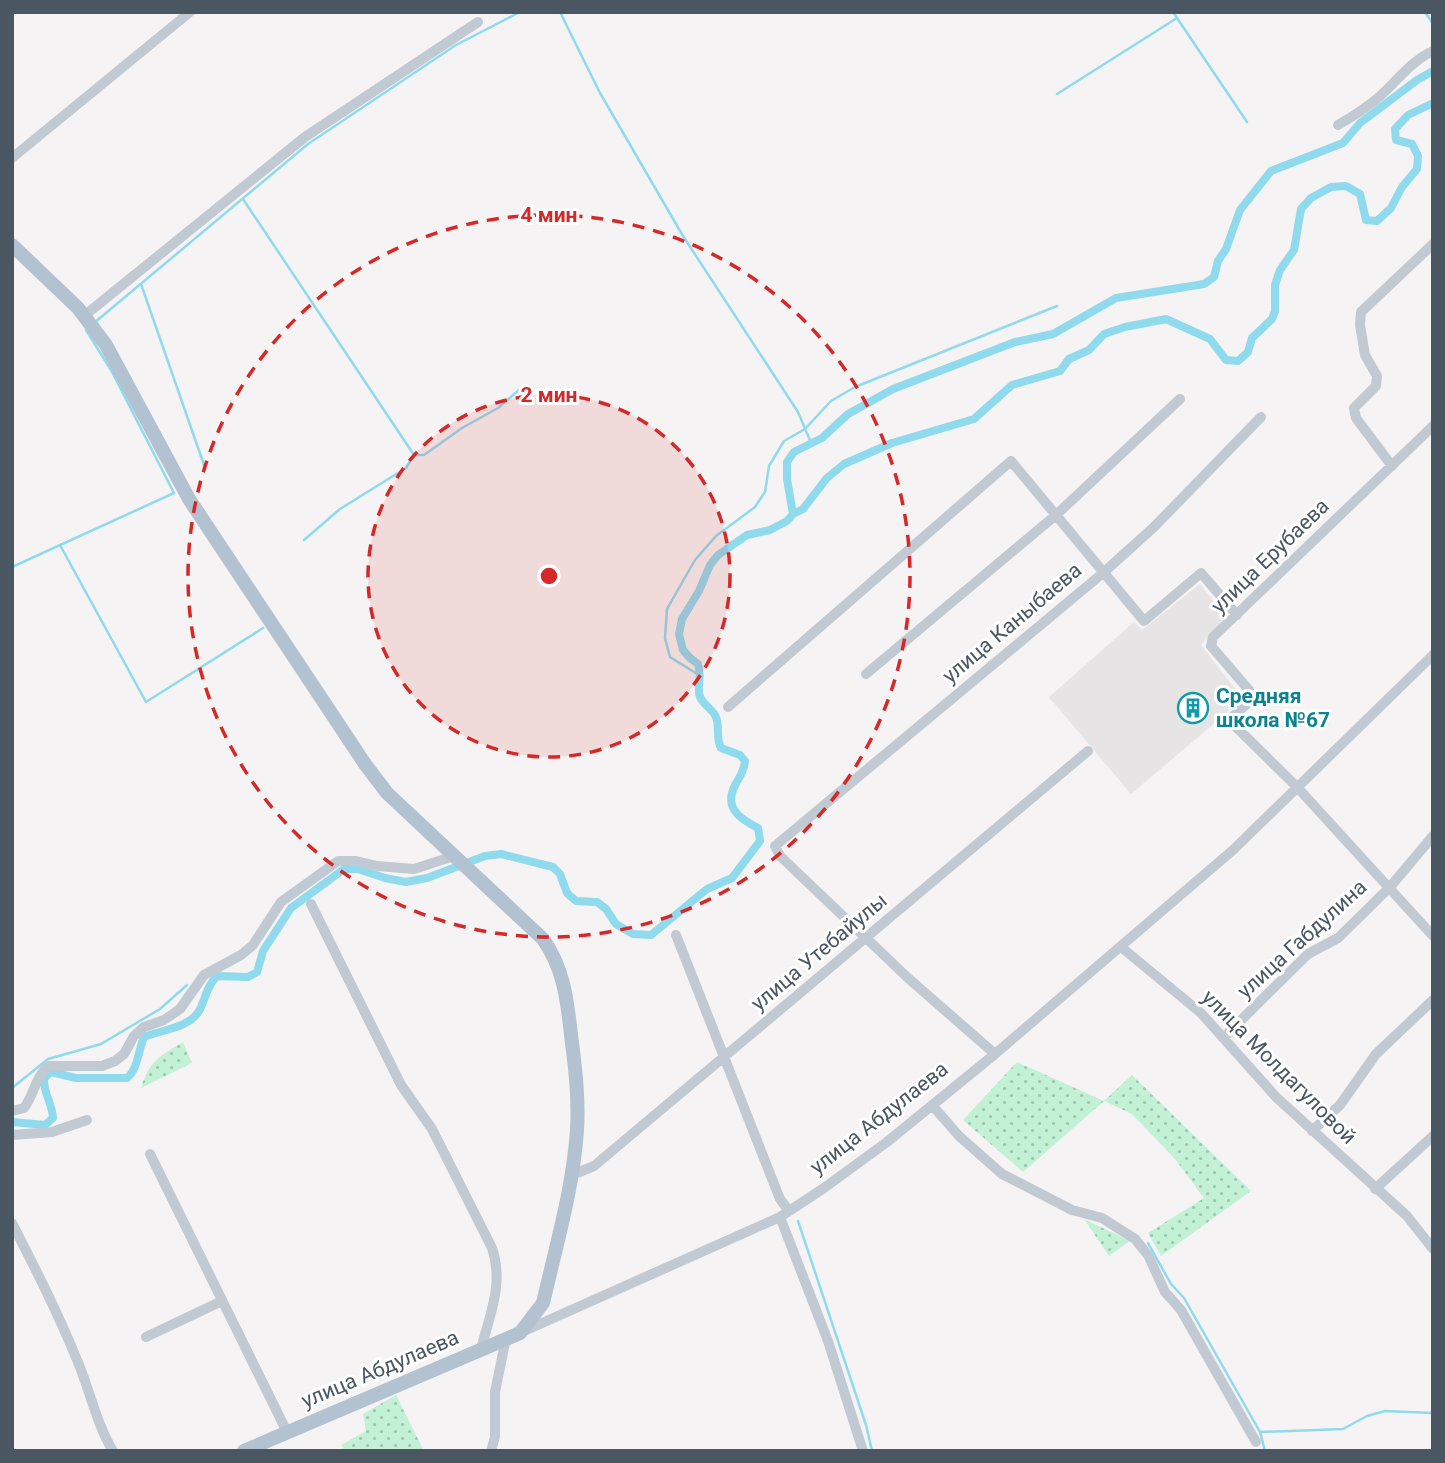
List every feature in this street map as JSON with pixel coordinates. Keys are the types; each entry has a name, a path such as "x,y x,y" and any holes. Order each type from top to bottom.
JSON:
{"main road":[{"path":"12,245 90,323 143,411 189,499 365,764 387,793 543,939 560,969 567,992 578,1094 572,1175 543,1303 513,1336"},
{"name":"улица Абдулаева","path":"244,1451 513,1336"}],"street":[{"path":"12,158 190,12"},
{"path":"90,323 305,137 478,22"},
{"path":"1338,125 1367,106 1402,74 1433,51"},
{"path":"1392,466 1356,418 1354,408 1376,386 1377,376 1365,355 1360,326 1361,312 1433,244"},
{"path":"866,674 1056,515 1180,398"},
{"name":"улица Каныбаева","path":"866,937 780,856 775,846 1103,573 1154,527 1261,417"},
{"name":"улица Ерубаева","path":"1433,426 1213,638 1211,646 1249,690 1251,700 1228,720 1297,786 1433,936"},
{"path":"728,707 1011,461 1144,621 1201,573 1237,615"},
{"name":"улица Абдулаева","path":"513,1336 784,1214 877,1150 995,1054 1233,850 1433,655"},
{"name":"улица Утебайулы","path":"572,1175 594,1166 1088,751"},
{"name":"улица Габдулина","path":"1223,1038 1308,954 1338,938 1390,887 1433,836"},
{"path":"12,1111 24,1108 41,1073 48,1066 102,1066 115,1061 124,1054 134,1036 144,1027 164,1020 180,1009 204,975 241,955 253,945 281,902 338,861 414,869 459,862"},
{"path":"311,904 401,1085 432,1129 492,1248 498,1266 497,1284 481,1349"},
{"path":"676,935 780,1199 863,1451"},
{"path":"866,937 908,978 995,1054"},
{"name":"улица Молдагуловой","path":"1121,947 1201,1013 1276,1097 1407,1216 1433,1249"},
{"path":"1312,1131 1340,1105 1376,1054 1433,1000"},
{"path":"932,1105 958,1136 1002,1174 1072,1210 1102,1218 1135,1239 1148,1255 1165,1292 1181,1310 1256,1442"},
{"path":"12,1135 52,1132 87,1120"},
{"path":"1375,1189 1433,1136"},
{"path":"150,1154 286,1432"},
{"path":"12,1223 15,1236 66,1331 100,1428 113,1451"},
{"path":"146,1337 222,1301"},
{"path":"491,1451 495,1437 495,1392 513,1336"}],"shaded area":[{"path":"1200,584 1226,616 1201,645 1243,699 1131,794 1049,697 1134,622 1142,630"}],"green space":[{"path":"183,1042 192,1063 141,1088 156,1060"},
{"path":"1017,1062 1104,1101 1023,1172 963,1120"},
{"path":"1132,1075 1251,1191 1161,1256 1148,1233 1204,1198 1175,1159 1132,1114 1104,1101"},
{"path":"1084,1219 1130,1241 1109,1256"},
{"path":"396,1395 424,1451 345,1451 341,1445 366,1431 363,1414"}],"waterway":[{"path":"94,323 308,144 456,45 520,12"},
{"path":"560,12 600,93 683,236 798,412 812,445"},
{"path":"1173,12 1247,122"},
{"path":"1425,12 1433,24"},
{"path":"1057,94 1177,18"},
{"path":"793,514 787,462 794,452 822,438 848,414 893,389 1015,342 1053,334 1116,298 1204,284 1214,277 1240,210 1271,171 1343,143 1360,123 1433,71"},
{"path":"12,1122 45,1125 53,1118 44,1083 44,1078 51,1072 76,1078 127,1078 136,1065 144,1037 182,1025 194,1017 217,976 248,977 257,972 263,951 291,908 344,869 358,869 406,882 427,878 485,856 501,854 553,867 560,874 567,893 576,901 597,902 606,909 616,924 633,934 651,935 707,889 732,878 760,841 758,828 738,815 732,806 732,793 745,761 740,755 721,748 717,719 699,696 698,664 683,650 679,634 682,619 718,555 747,535 770,530 787,521 803,509 827,478 844,464 892,443 974,419 1012,385 1060,371 1069,359 1089,350 1104,334 1166,319 1210,339 1226,360 1238,361 1248,352 1252,338 1272,319 1275,311 1275,285 1280,270 1294,250 1301,209 1311,198 1331,187 1346,186 1360,194 1366,220 1377,221 1391,208 1402,187 1417,169 1418,156 1412,144 1396,140 1395,129 1408,115 1433,103"},
{"path":"243,199 414,455 424,455 462,428 498,408 520,389"},
{"path":"141,284 204,465"},
{"path":"702,677 670,657 665,638 667,609 695,560 716,536 755,507 765,492 769,466 784,441 805,429 831,401 855,387 1057,306"},
{"path":"12,567 174,493 111,370 86,330"},
{"path":"304,540 340,509 406,468 414,455"},
{"path":"60,545 146,702 263,628"},
{"path":"12,1088 48,1059 101,1044 160,1009 187,985"},
{"path":"798,1221 866,1425 872,1451"},
{"path":"1148,1243 1171,1284 1184,1298 1260,1432 1343,1429 1367,1416 1385,1411 1433,1413"},
{"path":"1260,1432 1265,1451"}],"place":[{"name":"Средняя школа №67","path":"1193,708"}]}
